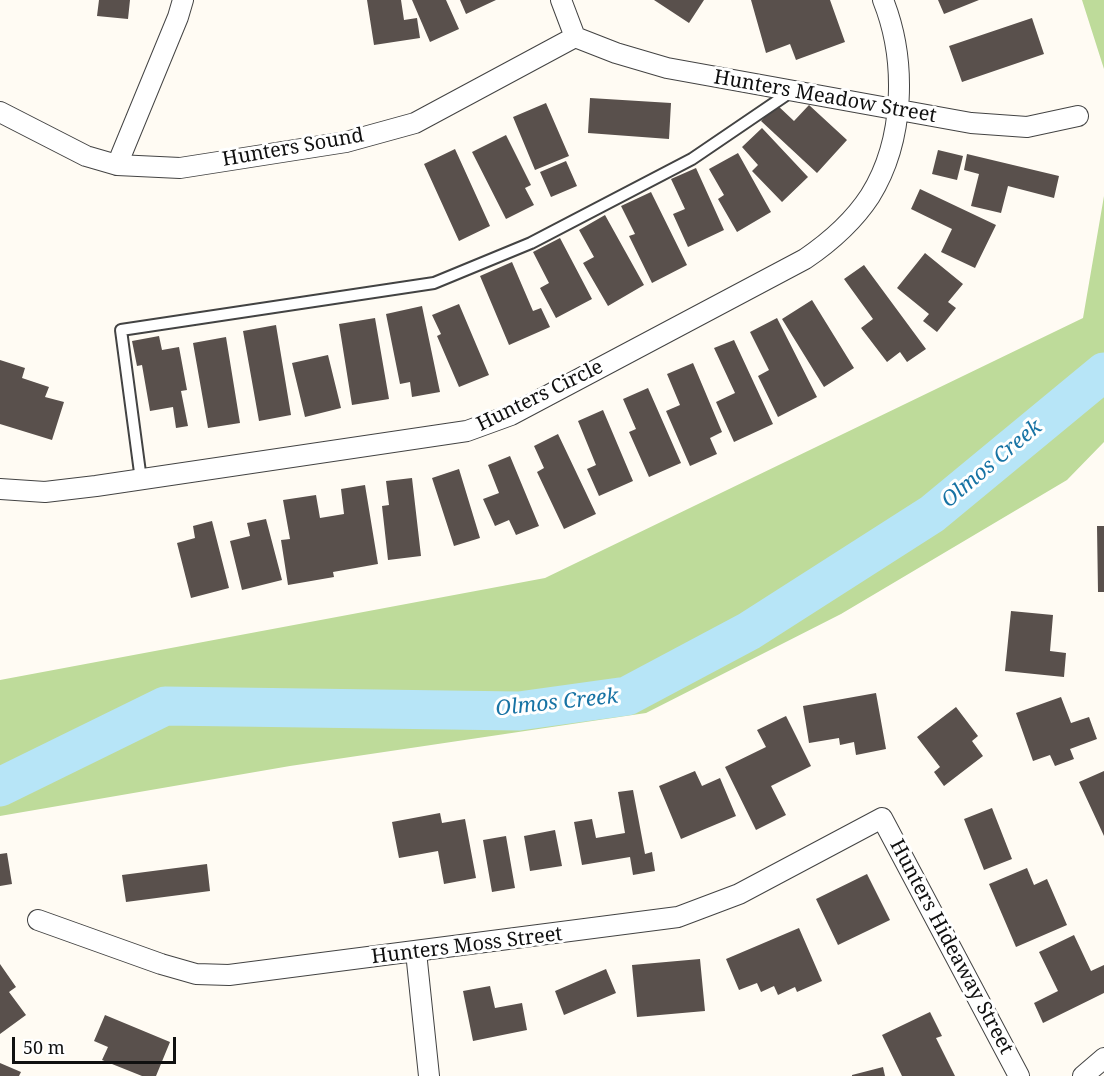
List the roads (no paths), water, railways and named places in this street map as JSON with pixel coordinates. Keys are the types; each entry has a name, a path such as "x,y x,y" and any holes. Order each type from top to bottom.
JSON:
{"street":[{"path":"117,165 183,0"},
{"path":"561,0 575,37"},
{"name":"Hunters Circle","path":"0,489 45,492 141,480 467,431 511,414 805,259 831,241 859,210 883,173 897,110 898,58 895,36 884,0"},
{"name":"Hunters Sound","path":"0,112 86,156 117,165 180,168 346,142 415,123 575,37"},
{"name":"Hunters Meadow Street","path":"575,37 616,53 667,68 970,123 1027,127 1078,116"},
{"name":"Hunters Moss Street","path":"38,920 196,974 268,972 678,917 739,894 882,818"},
{"name":"Hunters Hideaway Street","path":"882,818 1020,1076"},
{"path":"416,952 429,1076"},
{"path":"1083,1076 1104,1058"}],"lane":[{"path":"141,480 121,330 434,283 531,243 692,159 792,91"}],"waterway":[{"name":"Olmos Creek","path":"0,787 165,706 519,711 627,696 749,631 932,514 1104,372"}]}
